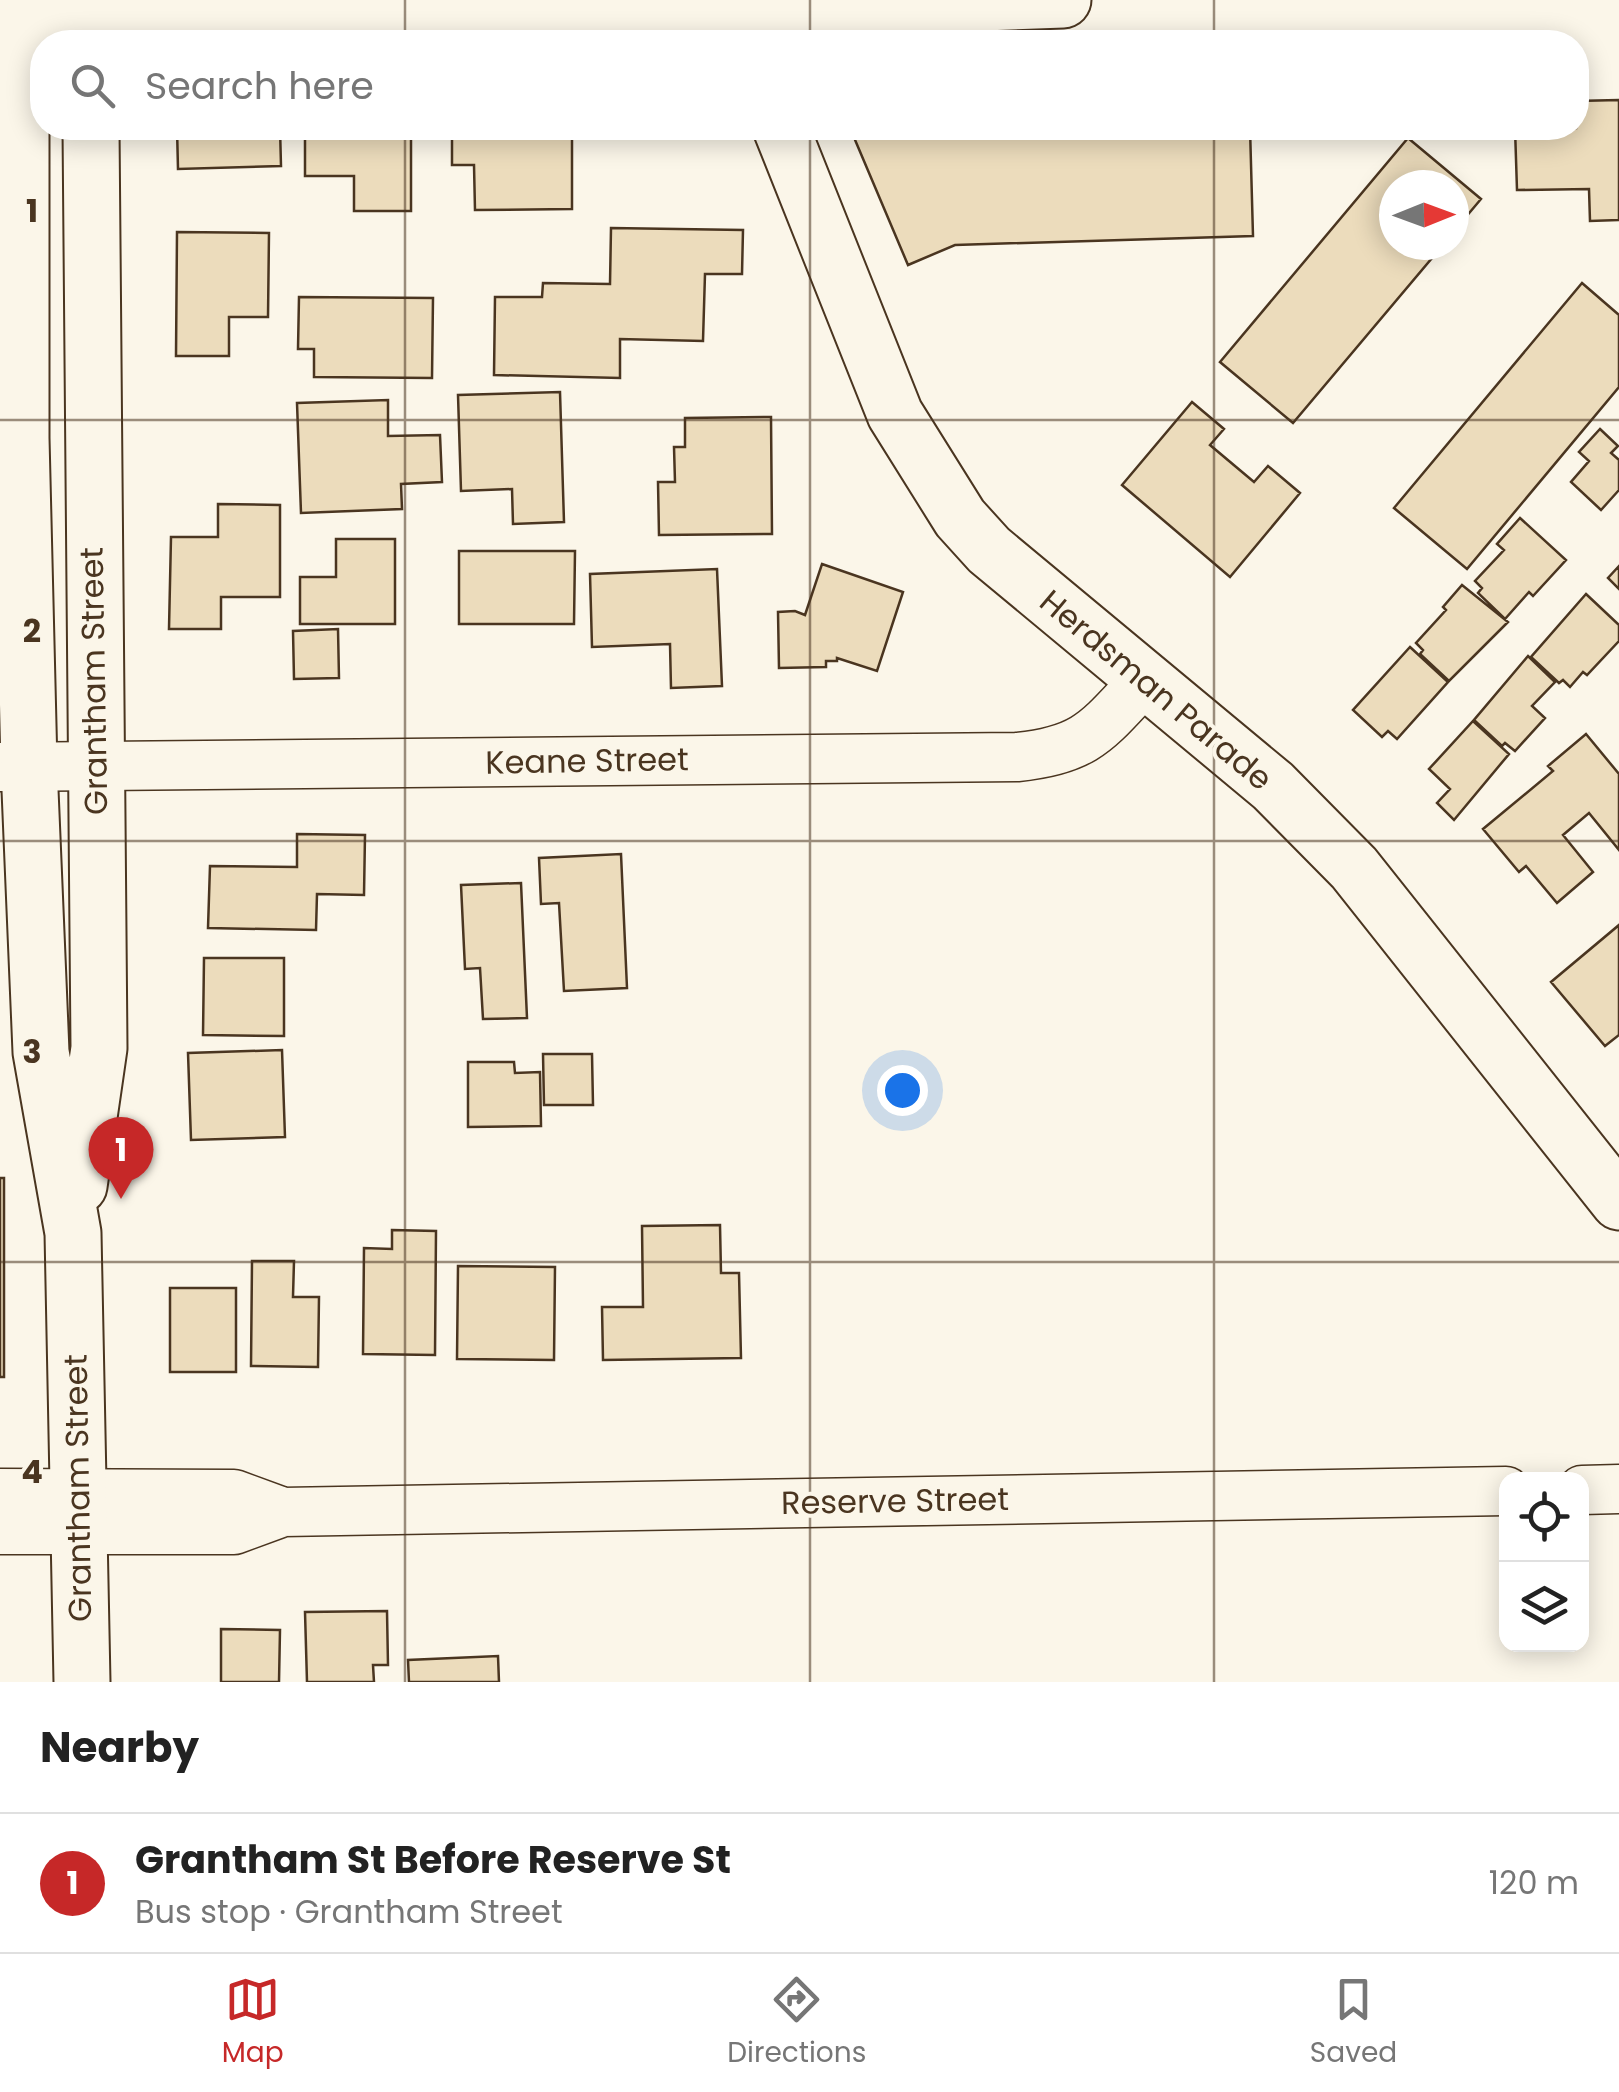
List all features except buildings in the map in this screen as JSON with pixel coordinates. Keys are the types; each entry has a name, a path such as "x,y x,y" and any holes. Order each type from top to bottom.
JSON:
{"main road":[{"path":"13,17 90,22 739,18 1063,0"},
{"name":"Grantham Street","path":"13,17 21,418 14,766 41,1052 73,1233 82,1682"},
{"name":"Grantham Street","path":"73,1233 99,1048 91,140"},
{"name":"Herdsman Parade","path":"786,140 895,414 960,518 989,550 1273,786 1354,868 1619,1202"}],"street":[{"name":"Keane Street","path":"14,766 1031,756 1069,749 1096,730 1146,680"},
{"path":"1589,1490 1619,1489"},
{"name":"Reserve Street","path":"0,1530 79,1510 234,1494 283,1512 1499,1491"},
{"name":"Reserve Street","path":"0,1493 79,1510"}],"place":[{"name":"Grantham St Before Reserve St","path":"121,1199"}]}
